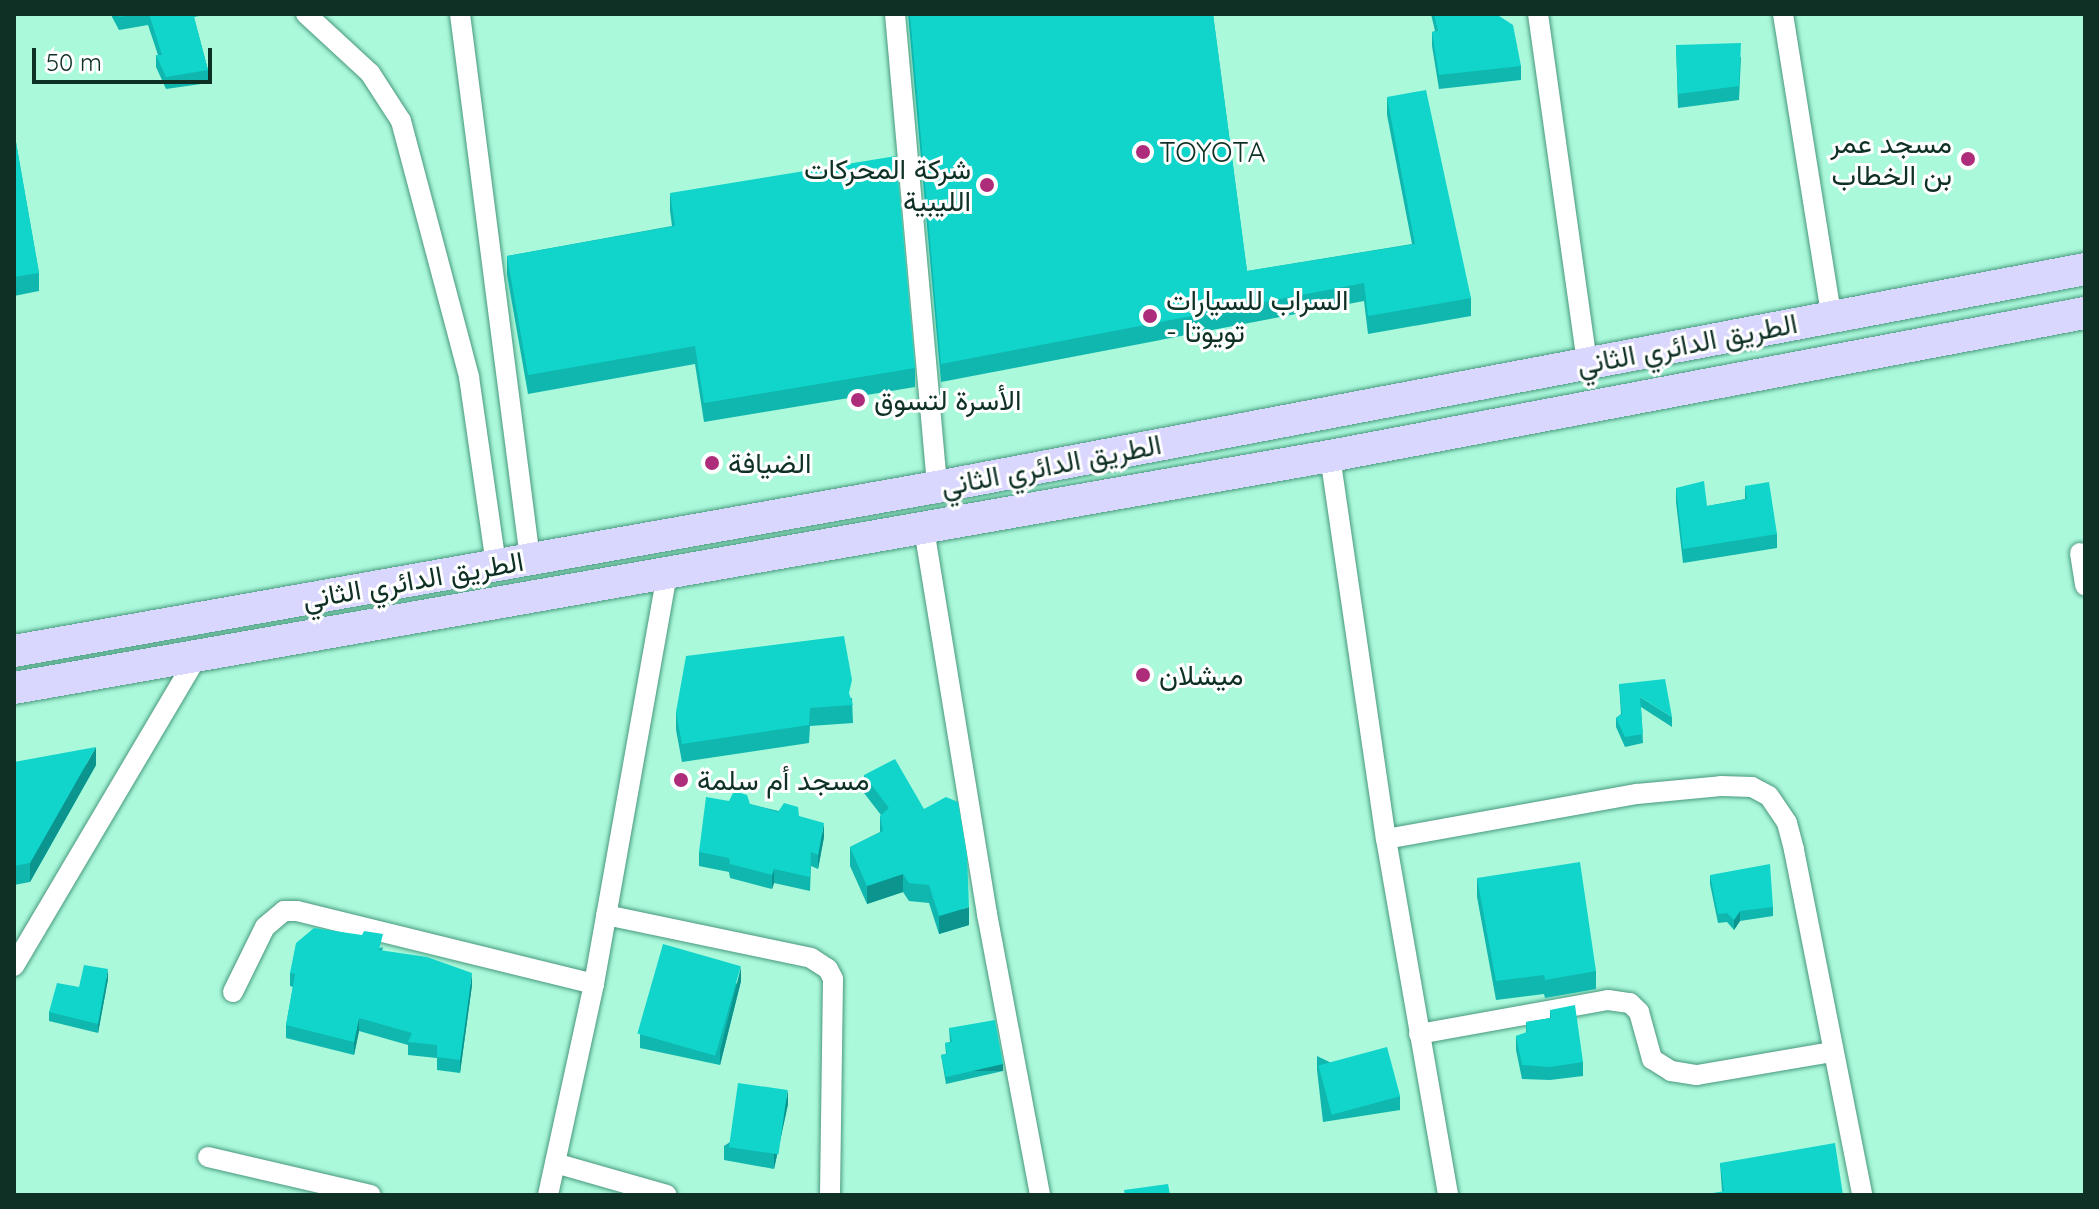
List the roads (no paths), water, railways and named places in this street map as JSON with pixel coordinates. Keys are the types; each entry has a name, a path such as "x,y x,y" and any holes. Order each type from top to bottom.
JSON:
{"highway":[{"name":"الطريق الدائري الثاني","path":"14,651 937,487 2085,269"},
{"name":"الطريق الدائري الثاني","path":"14,688 1330,456 2085,313"}],"street":[{"path":"306,14 370,73 401,121 469,377 496,565"},
{"path":"460,14 530,559"},
{"path":"895,14 937,487"},
{"path":"1538,14 1587,364"},
{"path":"1783,14 1831,315"},
{"path":"1330,456 1386,839 1448,1195"},
{"path":"924,529 987,914 1040,1195"},
{"path":"2080,553 2085,586"},
{"path":"548,1195 594,984 667,574"},
{"path":"14,966 197,657"},
{"path":"1386,839 1637,794 1721,786 1752,787 1769,796 1787,823 1862,1195"},
{"path":"233,992 265,927 284,911 297,911 594,984"},
{"path":"606,915 811,958 828,969 833,979 830,1195"},
{"path":"1419,1034 1608,1000 1630,1003 1639,1012 1652,1059 1671,1071 1697,1075 1831,1052"},
{"path":"208,1157 371,1195"},
{"path":"555,1163 667,1195"}],"place":[{"name":"TOYOTA","path":"1143,152"},
{"name":"مسجد عمر بن الخطاب","path":"1968,159"},
{"name":"شركة المحركات الليبية","path":"987,185"},
{"name":"السراب للسيارات - تويوتا","path":"1150,316"},
{"name":"الأسرة لتسوق","path":"858,400"},
{"name":"الضيافة","path":"712,463"},
{"name":"ميشلان","path":"1143,675"},
{"name":"مسجد أم سلمة","path":"681,780"}]}
